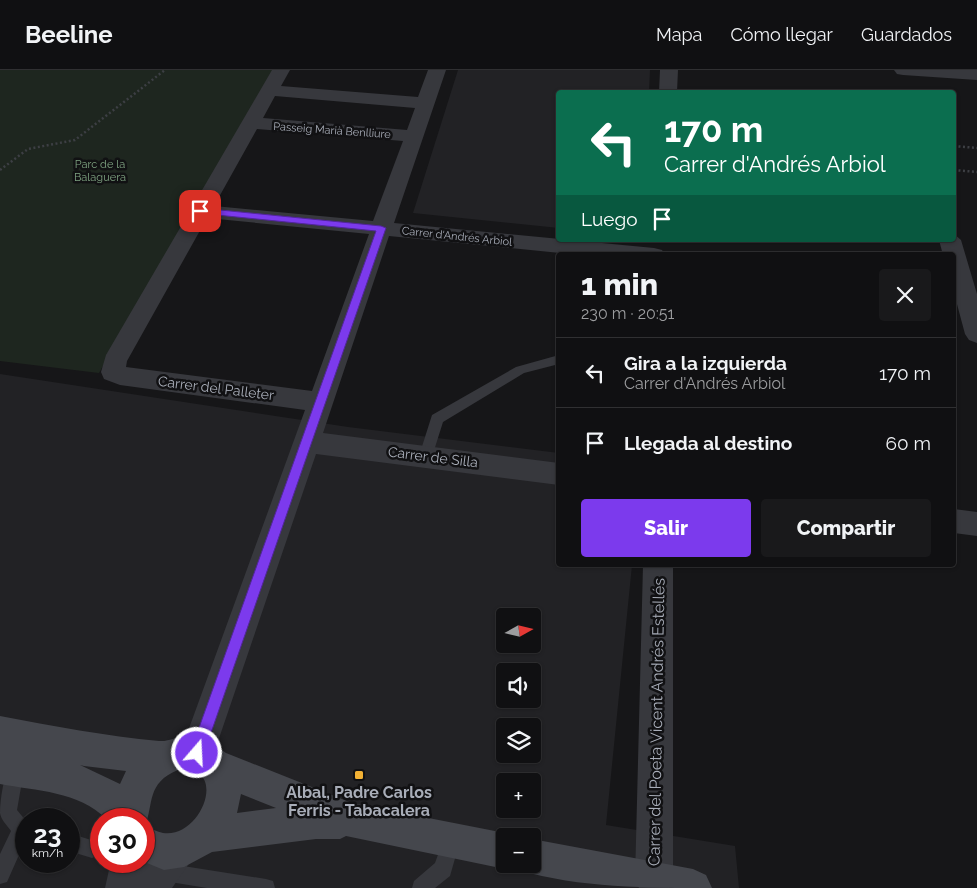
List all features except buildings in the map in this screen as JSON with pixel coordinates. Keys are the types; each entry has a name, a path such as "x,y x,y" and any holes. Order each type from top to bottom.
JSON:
{"street":[{"path":"200,211 281,70"},
{"path":"208,760 306,442 437,70"},
{"path":"668,70 668,90"},
{"path":"902,75 977,75"},
{"path":"270,90 425,102"},
{"name":"Passeig Marià Benlliure","path":"250,123 414,136"},
{"name":"Carrer d'Andrés Arbiol","path":"200,211 624,252"},
{"name":"Carrer del Palleter","path":"200,211 115,361 113,372 120,376 321,402"},
{"path":"956,258 977,334"},
{"name":"Carrer de Silla","path":"306,442 556,474"},
{"path":"956,521 977,524"},
{"name":"Carrer del Poeta Vicent Andrés Estellés","path":"654,880 658,567"},
{"path":"0,733 84,749 163,759"},
{"path":"130,808 134,792 141,779 163,759 176,754 208,760 352,821"},
{"path":"124,888 160,859 216,822 223,808 224,779 208,760"},
{"path":"8,768 76,782 97,789 120,808"},
{"path":"160,859 316,821 352,821 496,849"},
{"path":"541,859 693,888"}],"lane":[{"path":"426,456 437,419 520,370 556,360"},
{"path":"8,768 8,812 15,819"},
{"path":"421,888 443,869 451,841"},
{"path":"0,875 15,846"},
{"path":"160,859 266,888"}],"path":[{"path":"0,170 28,149 75,140 165,70"},
{"path":"956,146 977,148"},
{"path":"956,170 977,172"}],"shaded area":[{"path":"458,70 650,70 649,90 556,90 556,228 413,213"},
{"path":"0,374 348,427 556,453 556,567 632,567 606,825 735,846 739,888 0,888"}],"green space":[{"name":"Parc de la Balaguera","path":"0,70 274,70 99,373 0,361"}],"place":[{"name":"Albal, Padre Carlos Ferris - Tabacalera","path":"359,775"}],"route":[{"path":"197,753 381,228 200,211"}]}
